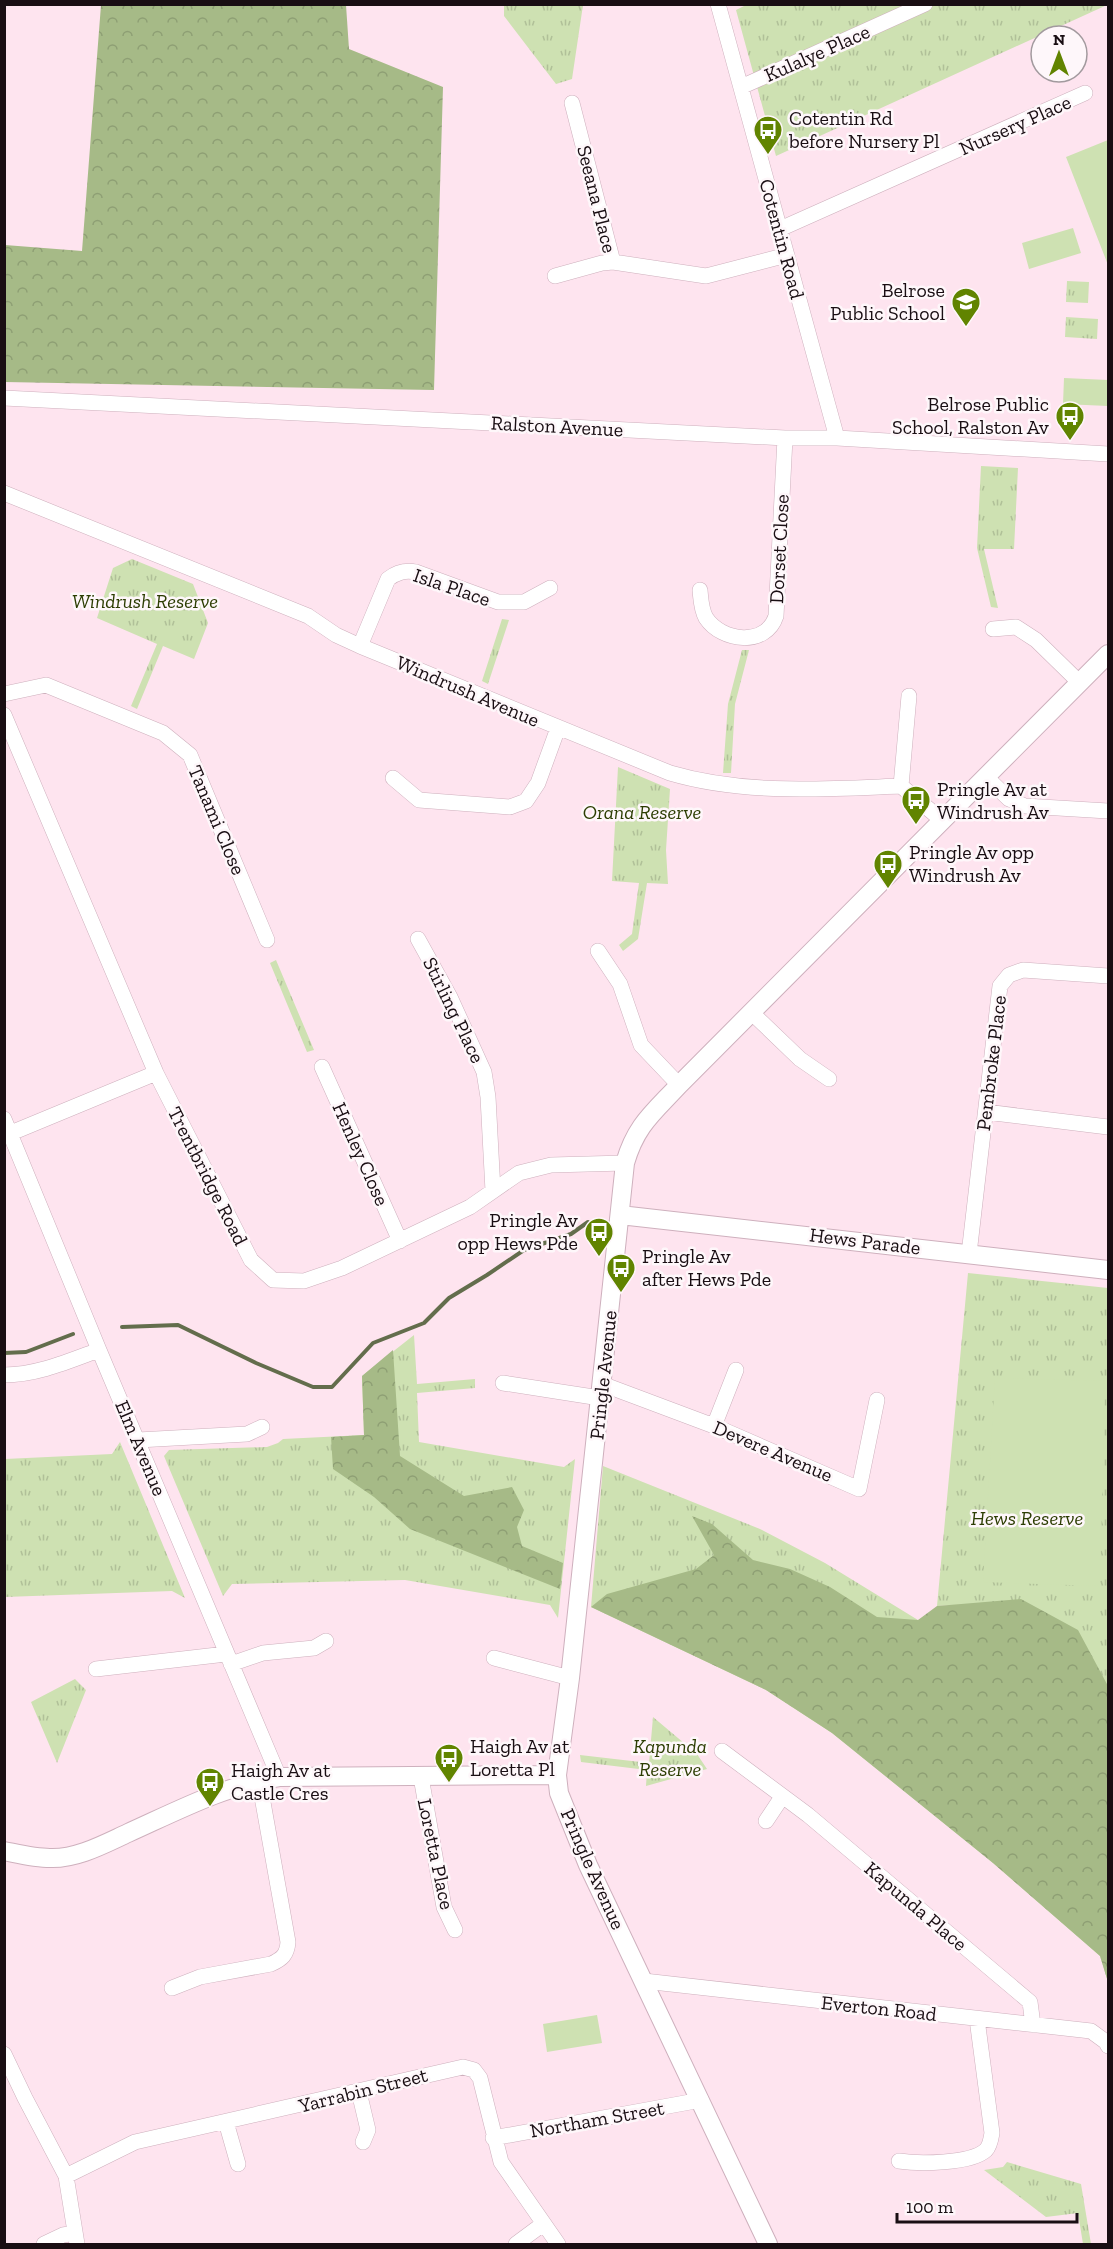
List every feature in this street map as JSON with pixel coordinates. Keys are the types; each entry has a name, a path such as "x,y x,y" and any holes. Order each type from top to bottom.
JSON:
{"street":[{"name":"Cotentin Road","path":"718,4 837,438"},
{"name":"Kulalye Place","path":"741,87 925,4"},
{"name":"Nursery Place","path":"780,229 1085,93"},
{"name":"Seeana Place","path":"572,103 613,262 706,276 787,255"},
{"path":"555,276 613,262"},
{"name":"Ralston Avenue","path":"4,398 785,438 837,438 1108,454"},
{"name":"Dorset Close","path":"700,590 702,609 707,619 721,632 730,636 750,638 759,636 773,626 776,616 785,438"},
{"name":"Windrush Avenue","path":"4,493 308,616 336,635 360,646 670,773 726,786 812,790 901,786"},
{"name":"Isla Place","path":"360,646 388,579 395,573 416,572 498,603 524,602 550,588"},
{"path":"993,629 1016,627 1036,640 1080,683"},
{"name":"Pringle Avenue","path":"768,2244 588,1865 559,1793 557,1775 570,1678 625,1163 631,1142 640,1127 679,1085 1108,654"},
{"name":"Tanami Close","path":"4,694 46,685 163,733 190,755 267,940"},
{"path":"909,696 901,786 943,821"},
{"name":"Trentbridge Road","path":"4,715 156,1073 251,1260 273,1280 304,1281 342,1268 470,1207 519,1173 551,1165 625,1163"},
{"path":"393,778 419,800 510,807 526,801 538,783 558,728"},
{"path":"986,777 1009,799 1025,806 1108,811"},
{"name":"Stirling Place","path":"418,939 450,997 484,1072 488,1097 493,1191"},
{"path":"598,951 620,984 641,1045 679,1085"},
{"name":"Pembroke Place","path":"969,1254 1000,986 1009,975 1023,970 1108,976"},
{"path":"751,1012 800,1059 829,1079"},
{"name":"Henley Close","path":"322,1066 400,1242"},
{"path":"8,1126 156,1073"},
{"path":"986,1112 1108,1127"},
{"name":"Elm Avenue","path":"8,1126 99,1350 279,1777"},
{"name":"Hews Parade","path":"620,1215 1108,1270"},
{"path":"4,1375 16,1375 42,1369 99,1350"},
{"path":"714,1426 736,1370"},
{"name":"Devere Avenue","path":"503,1383 601,1391 714,1426 859,1489 877,1400"},
{"path":"138,1440 247,1434 262,1427"},
{"path":"96,1670 228,1659 314,1648 326,1641"},
{"path":"494,1658 570,1678"},
{"name":"Kapunda Place","path":"722,1751 808,1815 1030,2002 1033,2025"},
{"path":"4,1851 51,1858 71,1856 222,1792 259,1780 279,1777 557,1775"},
{"name":"Loretta Place","path":"421,1777 444,1906 455,1930"},
{"path":"172,1988 200,1977 271,1964 281,1960 287,1951 288,1942 259,1780"},
{"path":"766,1821 782,1797"},
{"name":"Everton Road","path":"644,1982 1091,2031 1108,2046"},
{"path":"898,2161 919,2164 977,2156 988,2148 992,2133 977,2019"},
{"path":"4,2054 24,2098 66,2176 76,2239 63,2235 44,2244"},
{"name":"Yarrabin Street","path":"66,2176 135,2142 463,2067 474,2070 480,2078 501,2162 558,2244"},
{"path":"359,2092 368,2130 363,2142"},
{"name":"Northam Street","path":"494,2138 701,2100"},
{"path":"226,2122 238,2164"},
{"path":"516,2244 543,2224"}],"green space":[{"path":"748,4 1107,5 1065,24 1029,24 1029,41 776,156 736,10"},
{"path":"101,5 346,5 349,49 443,87 434,390 5,382 5,245 82,251"},
{"path":"504,5 583,5 572,79 556,84 504,16"},
{"path":"1108,140 1108,265 1066,157"},
{"path":"1073,228 1081,253 1029,269 1022,243"},
{"path":"1067,281 1089,282 1088,303 1066,302"},
{"path":"1066,317 1098,319 1097,339 1065,337"},
{"path":"1064,378 1108,380 1108,406 1063,404"},
{"path":"981,466 1018,468 1014,549 984,549 998,608 991,607 977,548"},
{"name":"Windrush Reserve","path":"132,559 193,584 208,623 194,659 163,646 137,709 131,706 157,644 97,618 113,568"},
{"path":"502,619 509,620 488,684 482,681"},
{"path":"742,650 749,650 735,704 731,773 723,773 728,704"},
{"name":"Orana Reserve","path":"618,767 670,789 666,850 668,884 647,883 638,939 623,951 619,945 632,934 639,883 612,881"},
{"path":"276,960 314,1050 307,1052 270,963"},
{"name":"Hews Reserve","path":"968,1273 1108,1288 1108,1982 1100,1956 993,1863 832,1733 766,1690 591,1607 603,1466 760,1529 825,1563 918,1620 978,1604 937,1606"},
{"path":"414,1335 417,1384 475,1379 475,1388 417,1393 419,1442 564,1467 575,1459 558,1618 550,1605 405,1580 232,1584 223,1596 164,1456 169,1450 267,1447 283,1439 364,1435 362,1376"},
{"path":"393,1350 400,1456 464,1496 512,1487 524,1510 517,1527 522,1546 563,1563 560,1589 410,1529 374,1497 333,1469 331,1437 364,1435 362,1376"},
{"name":"Hews Reserve","path":"995,1378 1105,1381 1100,1586 983,1582"},
{"path":"120,1442 185,1598 172,1591 5,1597 5,1459 112,1454"},
{"path":"692,1516 712,1524 753,1560 790,1569 830,1587 877,1617 918,1620 937,1606 1021,1599 1078,1630 1108,1686 1108,1982 1100,1956 993,1863 832,1733 766,1690 591,1607 607,1594 696,1569 714,1555"},
{"path":"75,1679 86,1690 57,1763 31,1702"},
{"name":"Kapunda Reserve","path":"653,1717 697,1754 707,1769 646,1786 647,1770 581,1762 580,1755 649,1763"},
{"path":"597,2015 602,2043 547,2052 543,2024"},
{"path":"1007,2162 1081,2184 1091,2244 1083,2244 1078,2213 1046,2217 984,2170 1003,2167"}],"waterway":[{"path":"122,1327 178,1325 256,1363 313,1387 332,1387 373,1343 424,1323 449,1298 524,1250 571,1234 588,1222"},
{"path":"4,1353 26,1352 73,1334"}],"place":[{"name":"Cotentin Rd before Nursery Pl","path":"768,156"},
{"name":"Belrose Public School","path":"966,328"},
{"name":"Belrose Public School, Ralston Av","path":"1070,442"},
{"name":"Pringle Av at Windrush Av","path":"916,826"},
{"name":"Pringle Av opp Windrush Av","path":"888,890"},
{"name":"Pringle Av opp Hews Pde","path":"599,1258"},
{"name":"Pringle Av after Hews Pde","path":"621,1294"},
{"name":"Haigh Av at Loretta Pl","path":"449,1784"},
{"name":"Haigh Av at Castle Cres","path":"210,1808"}]}
